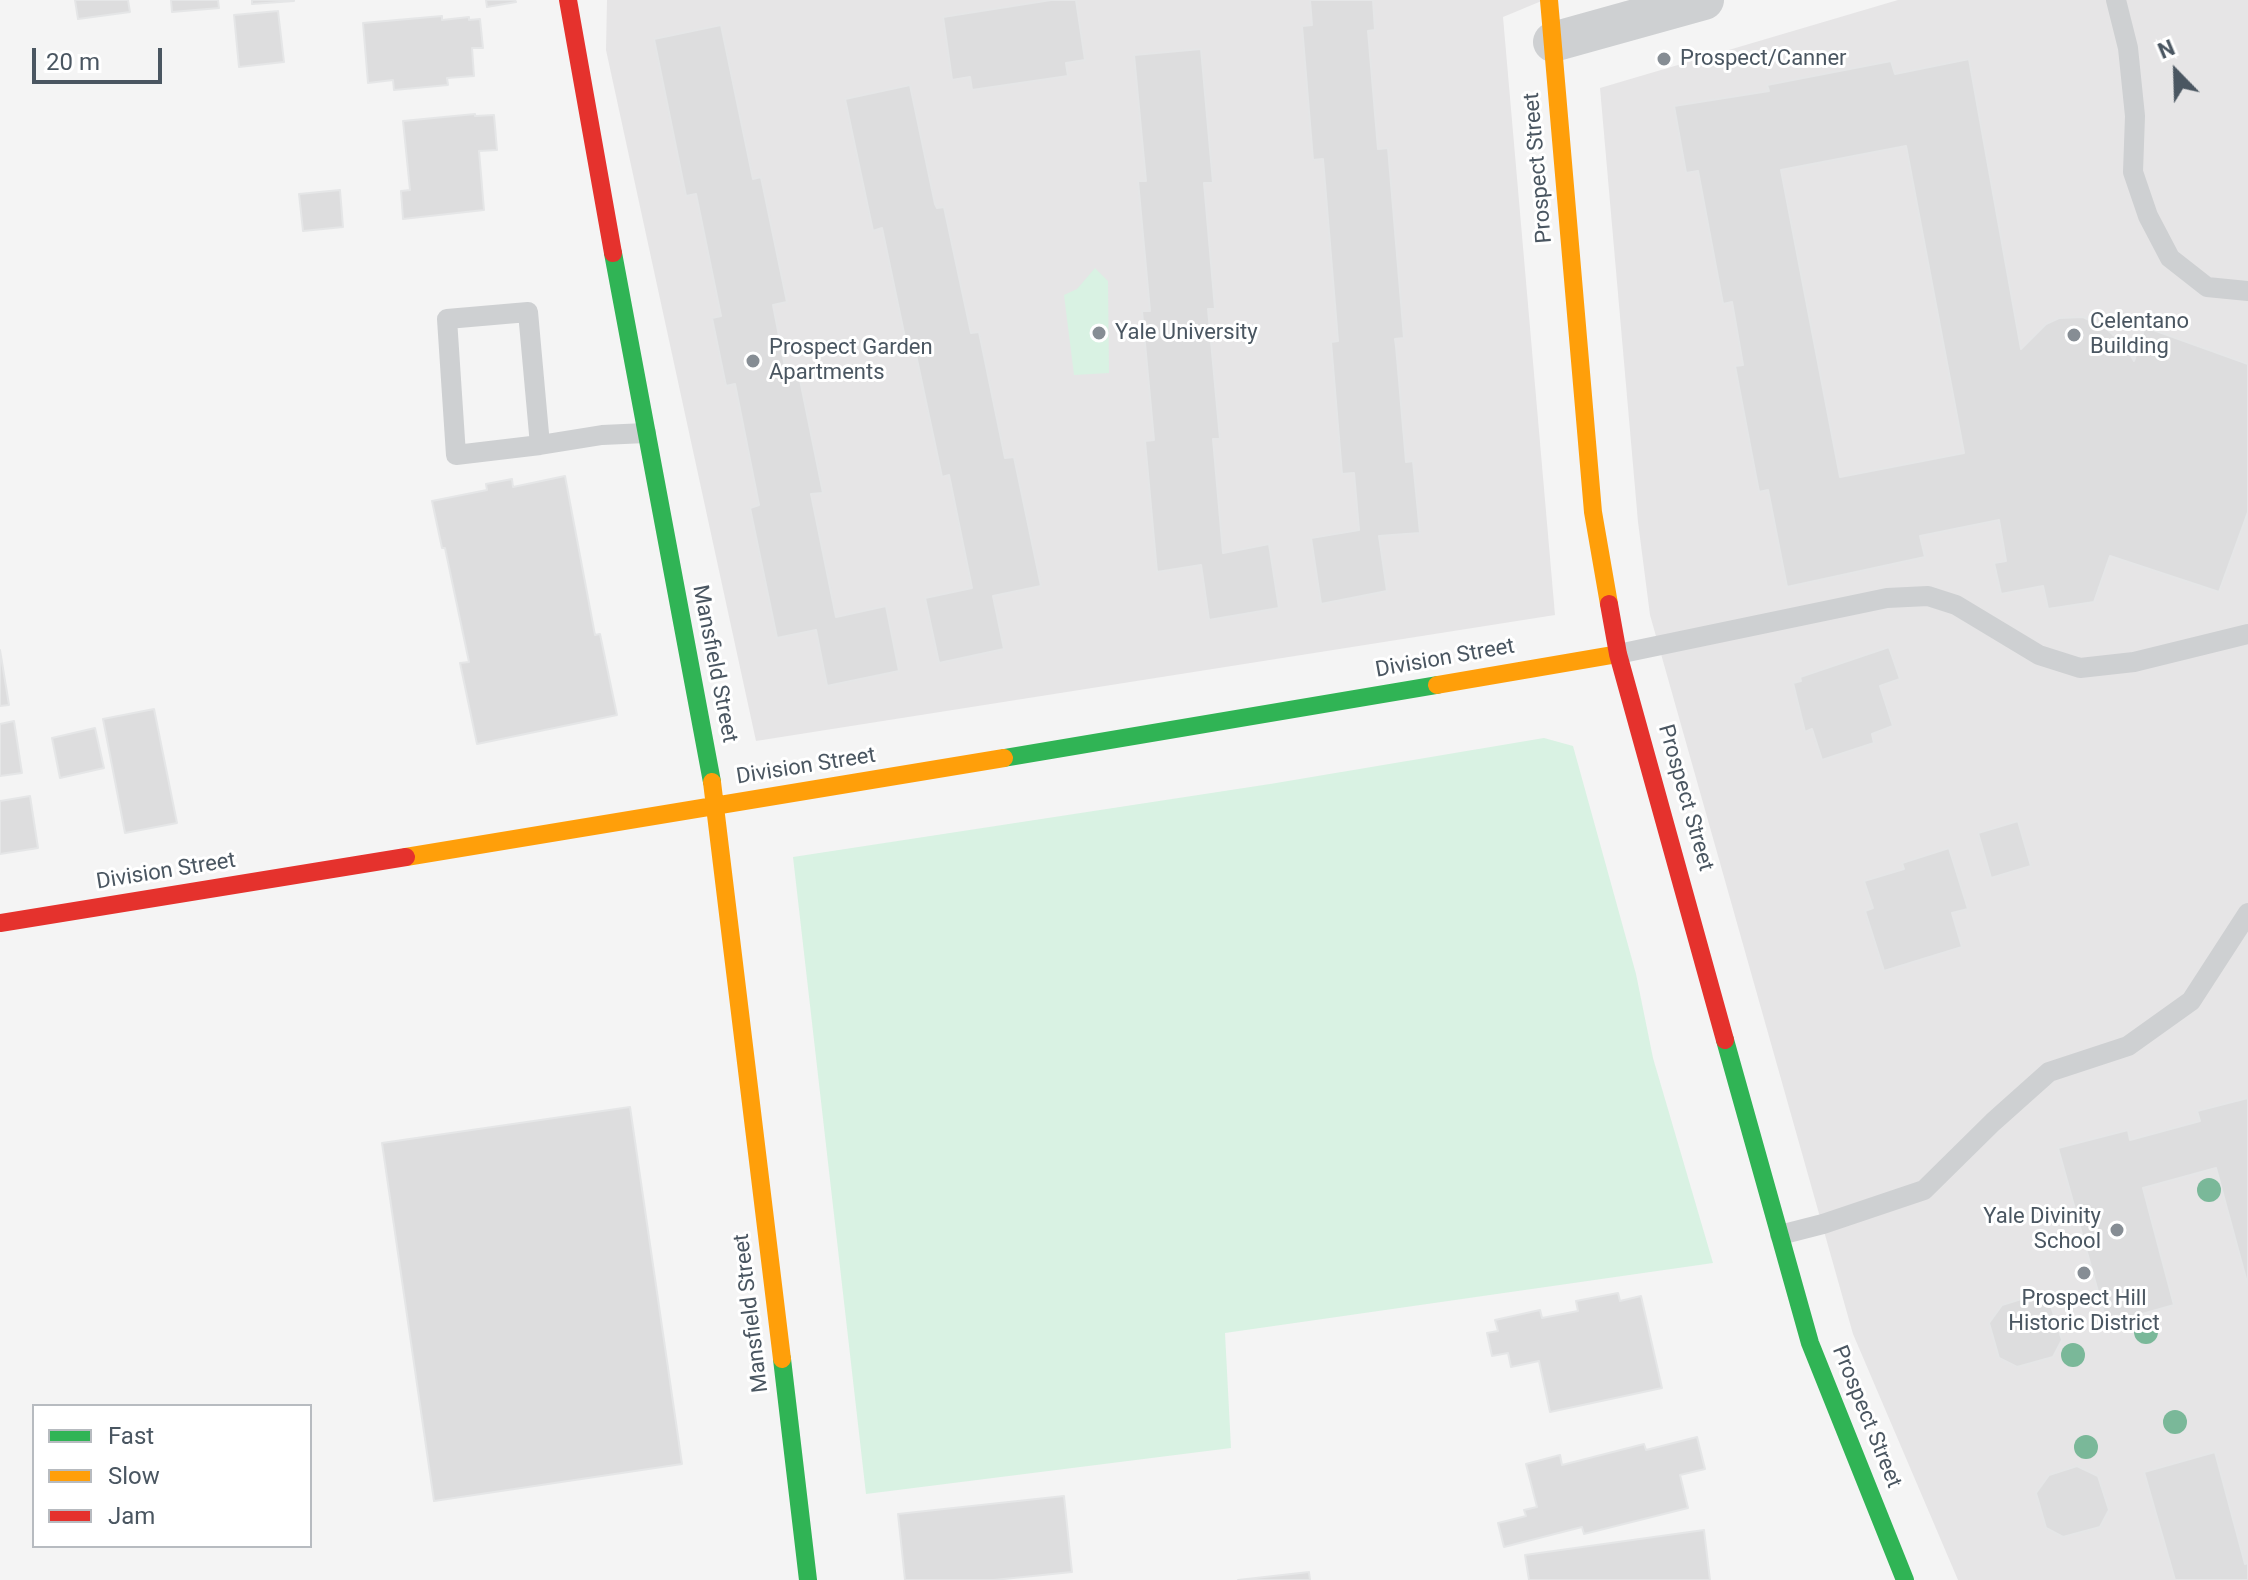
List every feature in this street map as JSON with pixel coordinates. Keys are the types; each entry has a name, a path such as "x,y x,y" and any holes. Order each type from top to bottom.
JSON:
{"main road":[{"name":"Mansfield Street","path":"568,0 716,806 808,1580"},
{"name":"Prospect Street","path":"1549,0 1593,512 1618,654 1810,1343 1905,1580"},
{"name":"Division Street","path":"0,923 1618,654"}],"street":[{"path":"1553,42 1704,0"}],"lane":[{"path":"2116,0 2128,48 2135,116 2133,172 2148,216 2170,258 2207,287 2248,291"},
{"path":"540,445 528,312 447,319 456,455 540,445 602,435 646,433"},
{"path":"1618,654 1887,598 1928,596 1956,605 2039,655 2080,668 2134,662 2248,634"},
{"path":"1780,1235 1924,1190 2049,1072 2128,1046 2191,1001 2248,913"}],"shaded area":[{"name":"Yale University","path":"607,0 1544,0 1503,17 1555,615 756,741 606,50"},
{"path":"1898,0 2248,0 2248,1580 1958,1580 1853,1334 1650,615 1638,522 1600,88"}],"green space":[{"path":"1095,268 1108,281 1109,373 1074,375 1064,295 1077,289"},
{"path":"1544,738 1573,746 1636,974 1653,1058 1713,1263 1225,1333 1231,1448 866,1494 793,857 1270,784"}],"building":[{"path":"75,0 128,0 130,12 78,19"},
{"path":"171,0 218,0 219,8 172,12"},
{"path":"252,0 294,0 294,1 252,4"},
{"path":"486,0 515,0 516,2 487,7"},
{"path":"1051,0 1076,0 1085,60 1066,63 1068,76 972,90 970,77 952,80 943,17"},
{"path":"1310,0 1373,0 1375,30 1368,31 1378,149 1388,148 1404,338 1395,339 1406,462 1413,461 1420,533 1379,536 1387,591 1321,604 1311,538 1359,530 1354,473 1342,474 1331,342 1338,341 1323,159 1313,160 1302,26 1312,25"},
{"path":"278,11 284,62 239,67 234,15"},
{"path":"442,16 442,20 480,19 483,48 472,48 474,76 447,78 448,85 394,90 393,80 368,83 363,23"},
{"name":"Prospect Garden Apartments","path":"721,25 753,179 761,177 787,302 773,305 786,372 798,370 823,493 811,494 836,617 886,606 899,671 827,686 816,630 777,638 750,508 759,505 735,384 726,386 712,318 721,316 696,194 686,196 654,39"},
{"path":"1201,49 1213,183 1204,183 1215,309 1208,309 1220,439 1213,439 1223,553 1269,544 1279,608 1209,620 1201,565 1157,572 1145,441 1154,440 1142,311 1150,311 1138,181 1146,181 1134,55"},
{"name":"Celentano Building","path":"1969,59 2021,349 2046,324 2059,318 2083,317 2106,328 2126,347 2134,361 2145,327 2248,364 2248,512 2219,592 2110,556 2094,602 2048,609 2043,586 2001,594 1994,563 2006,561 1999,520 1920,536 1925,557 1787,587 1768,490 1759,492 1735,366 1743,365 1732,302 1723,304 1698,171 1686,173 1674,106 1769,91 1767,85 1891,61 1895,74","holes":["1906,146 1964,453 1840,477 1781,170"]},
{"name":"Prospect Garden Apartments","path":"910,85 935,204 937,208 944,207 971,333 979,332 1005,458 1014,457 1041,586 993,596 1004,649 939,663 925,598 972,588 949,475 942,477 915,350 908,352 882,228 873,231 845,99"},
{"path":"494,115 497,150 479,151 484,210 403,219 401,191 410,190 403,121"},
{"path":"340,190 343,227 303,231 299,194"},
{"path":"565,476 595,635 600,634 617,715 477,744 460,663 469,662 432,501 487,490 486,484 512,479 513,487"},
{"path":"1889,647 1900,679 1880,686 1893,726 1872,734 1874,743 1822,760 1812,729 1805,732 1793,683 1801,681 1800,677"},
{"path":"0,650 9,705 0,706"},
{"path":"154,709 177,823 125,833 103,719"},
{"path":"14,721 22,773 0,776 0,724"},
{"path":"95,728 104,768 60,778 52,738"},
{"path":"30,796 38,848 0,854 0,801"},
{"path":"2018,821 2031,866 1991,878 1978,833"},
{"path":"1949,848 1968,909 1952,913 1962,947 1884,971 1865,911 1873,908 1864,881 1904,869 1902,863"},
{"name":"Yale Divinity School","path":"2248,1098 2248,1286 2216,1168 2143,1188 2174,1305 2107,1324 2058,1148 2128,1130 2130,1140 2200,1121 2197,1111"},
{"path":"630,1107 682,1464 434,1501 382,1143"},
{"path":"1618,1293 1620,1301 1641,1296 1662,1388 1550,1412 1539,1361 1511,1367 1508,1353 1492,1356 1487,1333 1498,1331 1495,1320 1540,1310 1542,1318 1578,1311 1576,1301"},
{"path":"2031,1296 2051,1306 2062,1340 2053,1357 2017,1367 1999,1358 1989,1323 2002,1305"},
{"path":"1697,1437 1705,1469 1680,1475 1688,1508 1584,1534 1582,1527 1504,1547 1498,1523 1526,1516 1524,1510 1537,1507 1526,1464 1560,1455 1562,1465 1644,1444 1646,1450"},
{"path":"2215,1452 2245,1564 2248,1563 2248,1580 2175,1580 2144,1472"},
{"path":"2077,1466 2098,1476 2109,1510 2100,1527 2063,1537 2046,1528 2036,1493 2049,1475"},
{"path":"1064,1496 1072,1572 994,1580 905,1580 898,1514"},
{"path":"1704,1530 1710,1580 1529,1580 1525,1555"},
{"path":"1309,1572 1310,1580 1238,1580"}],"traffic: fast":[{"path":"613,253 712,782"},
{"path":"1004,758 1437,685"},
{"path":"1725,1040 1810,1343 1905,1580"},
{"path":"782,1359 808,1580"}],"traffic: slow":[{"path":"1549,0 1593,512 1609,604"},
{"path":"1437,685 1618,654"},
{"path":"406,857 1004,758"},
{"path":"712,782 782,1359"}],"traffic: jam":[{"path":"568,0 613,253"},
{"path":"1609,604 1618,654 1725,1040"},
{"path":"0,923 406,857"}],"place":[{"name":"Prospect/Canner","path":"1664,59"},
{"name":"Yale University","path":"1099,333"},
{"name":"Celentano Building","path":"2074,335"},
{"name":"Prospect Garden Apartments","path":"753,361"},
{"name":"Yale Divinity School","path":"2117,1230"},
{"name":"Prospect Hill Historic District","path":"2084,1273"}]}
